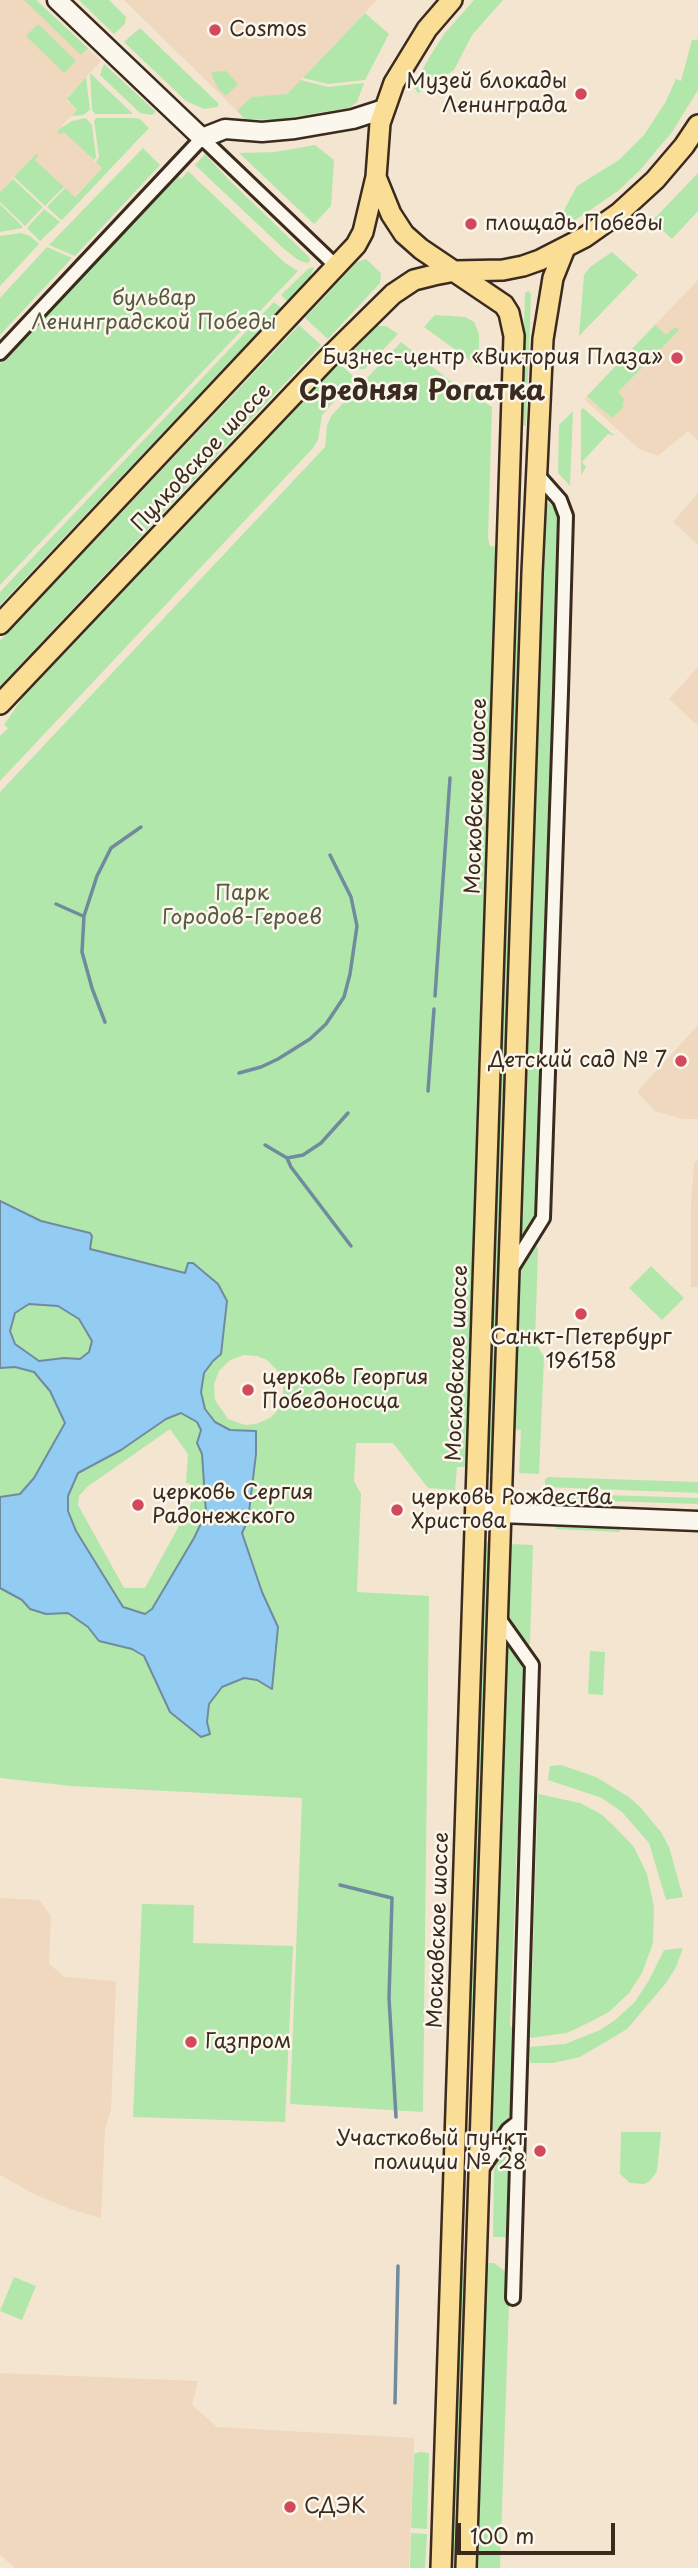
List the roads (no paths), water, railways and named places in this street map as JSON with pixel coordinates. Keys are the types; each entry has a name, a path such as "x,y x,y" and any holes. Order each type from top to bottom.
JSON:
{"main road":[{"path":"57,0 202,138 225,129 262,132 295,129 353,119 384,109"},
{"path":"452,0 414,49 394,83 378,136 376,177 391,214 404,234 421,249 455,271 513,268 540,260 603,226 655,180 691,143 698,125"},
{"name":"Пулковское шоссе","path":"0,625 361,239 376,177"},
{"path":"466,2568 536,473 544,339 553,278 565,248"},
{"name":"Пулковское шоссе","path":"0,704 328,358 393,294 414,280 455,271"},
{"name":"Московское шоссе","path":"441,2568 514,354 509,313 497,299 455,271"},
{"path":"507,573 532,573"},
{"path":"476,1505 698,1521"},
{"path":"501,1508 698,1510"}],"street":[{"path":"0,353 202,138 337,267"},
{"path":"508,1274 543,1218 566,516 560,500 536,473"},
{"path":"497,1615 533,1665 513,2298"},
{"path":"480,2172 508,2130 519,2122"}],"water":[{"path":"0,1201 41,1221 90,1233 90,1249 185,1273 188,1263 193,1263 218,1284 227,1301 221,1354 204,1373 201,1392 205,1409 215,1422 230,1430 256,1431 248,1520 242,1533 262,1592 278,1627 272,1689 257,1680 244,1678 222,1687 209,1704 207,1722 210,1734 201,1737 170,1712 144,1656 132,1649 99,1641 88,1627 68,1613 46,1614 30,1609 22,1600 0,1588 0,1497 20,1494 34,1478 65,1423 50,1391 34,1372 15,1367 0,1368","holes":["29,1304 58,1306 79,1319 92,1341 89,1352 80,1359 39,1361 15,1344 10,1331 15,1313","181,1413 197,1422 201,1430 197,1443 202,1454 206,1513 152,1609 145,1614 123,1607 76,1531 68,1511 68,1496 78,1473 121,1450 166,1419"]}],"waterway":[{"path":"435,996 450,778"},
{"path":"105,1022 82,952 84,916 97,876 111,848 141,827"},
{"path":"239,1073 278,1059 310,1039 326,1024 344,997 357,926 351,897 330,855"},
{"path":"56,904 83,916"},
{"path":"428,1091 434,1009"},
{"path":"265,1145 287,1158 303,1155 321,1143 348,1113"},
{"path":"287,1158 351,1246"},
{"path":"340,1885 392,1898 389,1998 396,2117"},
{"path":"395,2403 398,2266"}],"place":[{"name":"Cosmos","path":"215,30"},
{"name":"Музей блокады Ленинграда","path":"581,94"},
{"name":"площадь Победы","path":"471,224"},
{"name":"Бизнес-центр «Виктория Плаза»","path":"677,358"},
{"name":"Детский сад № 7","path":"681,1061"},
{"name":"Санкт-Петербург 196158","path":"581,1314"},
{"name":"церковь Георгия Победоносца","path":"248,1390"},
{"name":"церковь Сергия Радонежского","path":"138,1505"},
{"name":"церковь Рождества Христова","path":"397,1510"},
{"name":"Газпром","path":"191,2042"},
{"name":"Участковый пункт полиции № 28","path":"540,2151"},
{"name":"СДЭК","path":"290,2507"}],"district":[{"name":"Средняя Рогатка","path":"422,392"}],"park label":[{"name":"бульвар Ленинградской Победы","path":"154,311"},
{"name":"Парк Городов-Героев","path":"242,906"}]}
